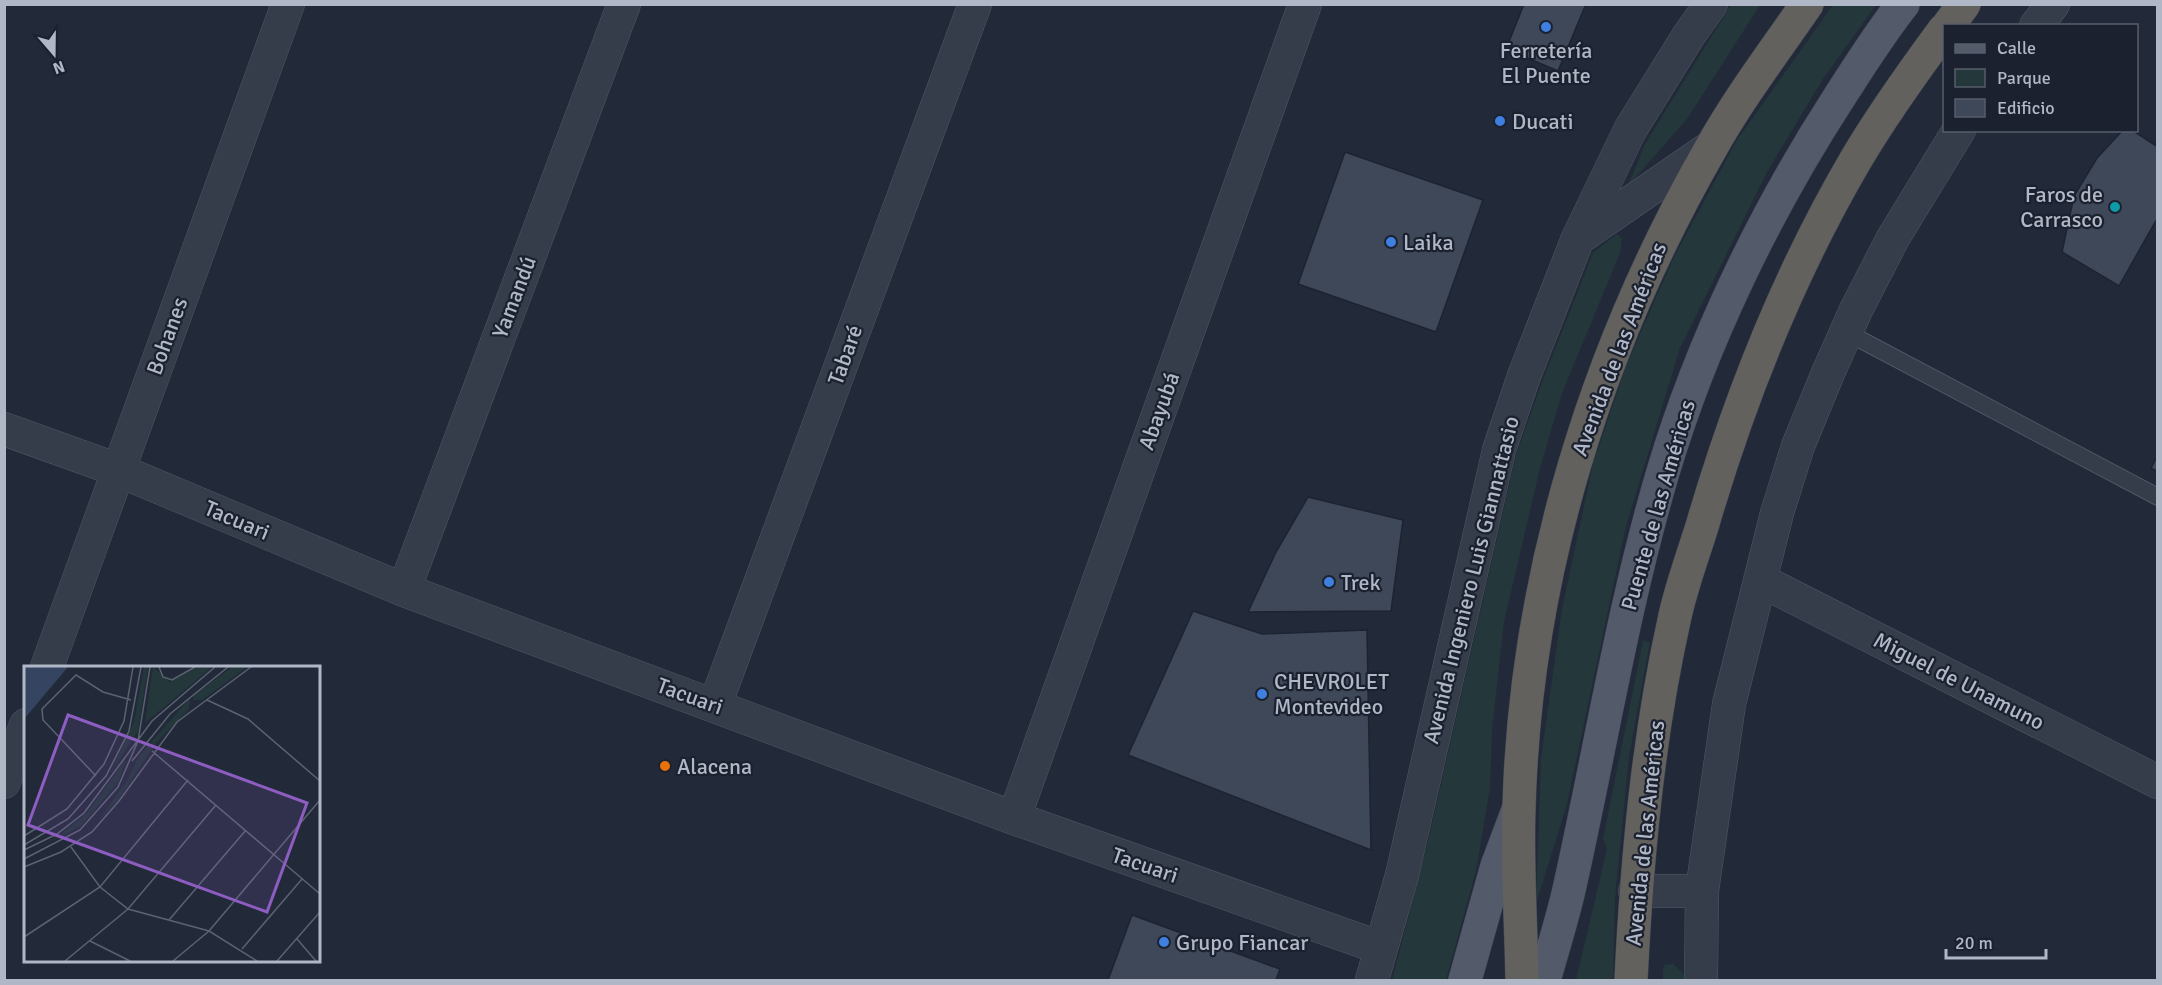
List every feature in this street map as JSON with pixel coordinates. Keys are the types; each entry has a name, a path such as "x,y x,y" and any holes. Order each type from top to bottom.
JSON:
{"highway":[{"name":"Avenida de las Américas","path":"1522,981 1519,808 1526,717 1535,639 1549,558 1571,473 1601,384 1660,241 1711,147 1807,4"},
{"path":"1949,24 1964,4"},
{"name":"Avenida de las Américas","path":"1631,981 1635,891 1649,765 1676,615 1722,459 1779,311 1816,233 1856,160 1910,76 1943,31"}],"main road":[{"name":"Puente de las Américas","path":"1544,981 1567,896 1628,605 1663,471 1695,380 1749,255 1812,139 1871,48 1902,6"},
{"path":"1465,981 1497,866 1519,808"}],"street":[{"name":"Bohanes","path":"46,666 288,4"},
{"name":"Yamandú","path":"404,590 624,4"},
{"name":"Tabaré","path":"715,705 975,4"},
{"name":"Abayubá","path":"1014,818 1305,4"},
{"name":"Avenida Ingeniero Luis Giannattasio","path":"1372,981 1402,875 1499,450 1524,376 1578,238 1630,130 1711,4"},
{"path":"2038,24 2053,4"},
{"path":"1701,981 1702,891 1729,704 1777,513 1798,446 1846,332 1893,238 1958,132"},
{"path":"1578,238 1711,147"},
{"name":"Tacuari","path":"4,429 118,470 404,590 1014,818 1381,948"},
{"name":"Miguel de Unamuno","path":"1760,580 2157,782"},
{"path":"4,782 24,729"},
{"path":"1635,891 1702,891"}],"lane":[{"path":"1846,332 2157,497"}],"green space":[{"path":"1731,5 1760,5 1687,119 1628,186 1645,144"},
{"path":"1833,5 1876,5 1823,79 1767,172 1680,348 1626,526 1567,804 1536,904 1541,758 1562,609 1593,464 1626,366 1673,259 1737,140"},
{"path":"1617,234 1622,239 1620,253 1562,393 1539,472 1504,622 1492,730 1490,788 1476,871 1446,980 1392,980 1429,837 1516,455 1593,253"},
{"path":"1643,641 1650,642 1629,757 1615,897 1613,980 1576,980 1607,849 1603,839"},
{"path":"1673,964 1687,977 1687,980 1663,980 1665,965"}],"building":[{"name":"Ferretería El Puente","path":"1524,4 1586,4 1558,71 1506,49"},
{"name":"Faros de Carrasco","path":"2121,132 2135,132 2158,147 2158,217 2119,286 2062,252 2074,196 2097,158"},
{"name":"Laika","path":"1345,152 1483,200 1436,332 1298,284"},
{"path":"2158,455 2158,472 2151,468"},
{"name":"Trek","path":"1308,497 1403,520 1391,611 1248,612 1276,552"},
{"name":"CHEVROLET Montevideo","path":"1193,611 1262,634 1367,630 1371,850 1128,755"},
{"name":"Grupo Fiancar","path":"1132,915 1280,969 1276,980 1108,980"}],"place":[{"name":"Ferretería El Puente","path":"1546,27"},
{"name":"Ducati","path":"1500,121"},
{"name":"Faros de Carrasco","path":"2115,207"},
{"name":"Laika","path":"1391,242"},
{"name":"Trek","path":"1329,582"},
{"name":"CHEVROLET Montevideo","path":"1262,694"},
{"name":"Alacena","path":"665,766"},
{"name":"Grupo Fiancar","path":"1164,942"}]}
